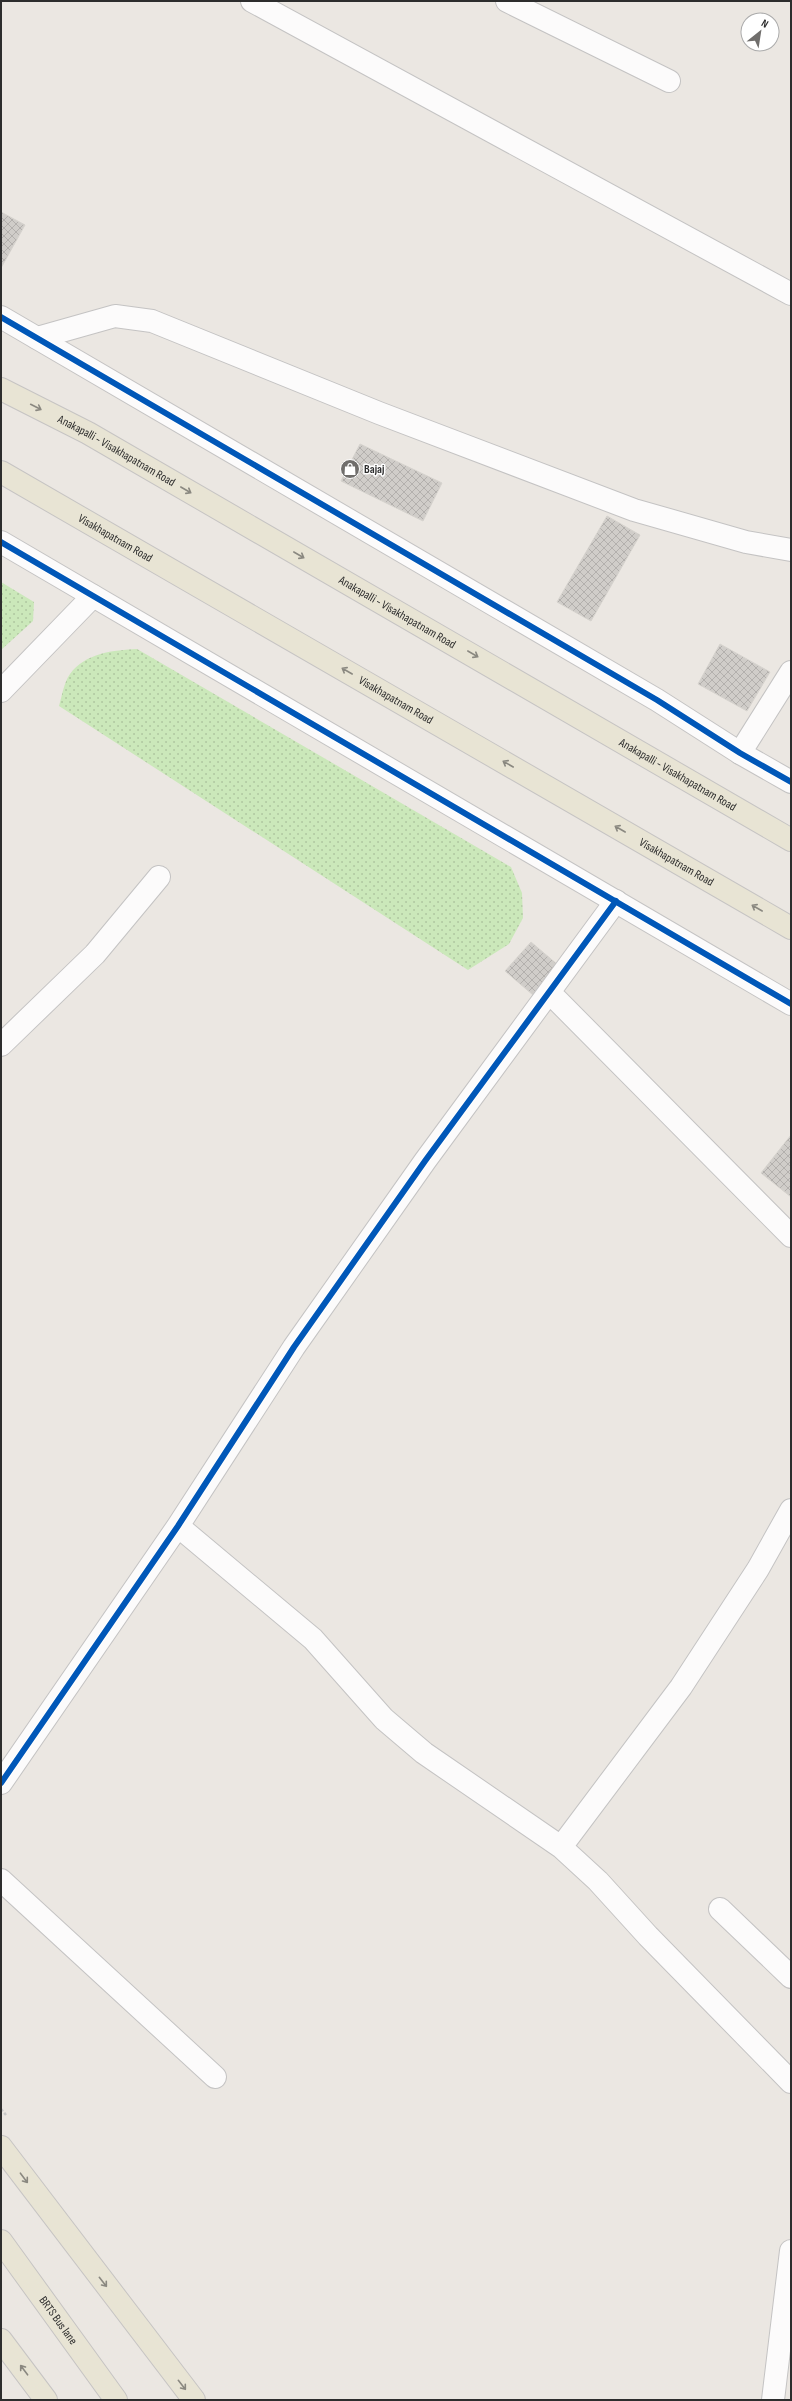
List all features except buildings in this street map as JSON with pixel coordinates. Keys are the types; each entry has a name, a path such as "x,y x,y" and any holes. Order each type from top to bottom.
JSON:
{"main road":[{"name":"Anakapalli - Visakhapatnam Road","path":"1,389 95,437 791,840"},
{"name":"Visakhapatnam Road","path":"1,472 791,928"},
{"path":"1,2147 194,2400"},
{"name":"BRTS Bus lane","path":"1,2241 116,2400"},
{"path":"1,2340 46,2400"}],"street":[{"path":"252,1 791,294"},
{"path":"507,1 669,81"},
{"path":"37,338 115,316 152,321 379,413 634,510 746,542 791,550"},
{"path":"1,317 657,700 740,753 791,782"},
{"path":"1,542 791,1004"},
{"path":"1,691 93,596"},
{"path":"740,753 791,672"},
{"path":"1,1045 95,954 159,878"},
{"path":"1,1783 178,1526 294,1346 425,1161 616,902"},
{"path":"549,992 791,1236"},
{"path":"561,1847 681,1687 758,1569 791,1510"},
{"path":"178,1526 266,1598 313,1639 384,1719 424,1753 561,1847 598,1881 648,1936 791,2082"},
{"path":"1,1880 215,2077"},
{"path":"720,1909 791,1977"},
{"path":"773,2400 791,2250"}],"green space":[{"path":"1,582 34,602 33,621 1,650"},
{"path":"137,649 511,867 522,893 523,918 509,944 468,970 59,706 68,677 76,667 84,661 100,654 119,650"}],"cycle path":[{"path":"1,317 657,700 740,753 791,782"},
{"path":"1,542 791,1004"},
{"path":"1,1783 178,1526 294,1347 425,1161 616,901"}],"place":[{"name":"Bajaj","path":"350,469"}]}
